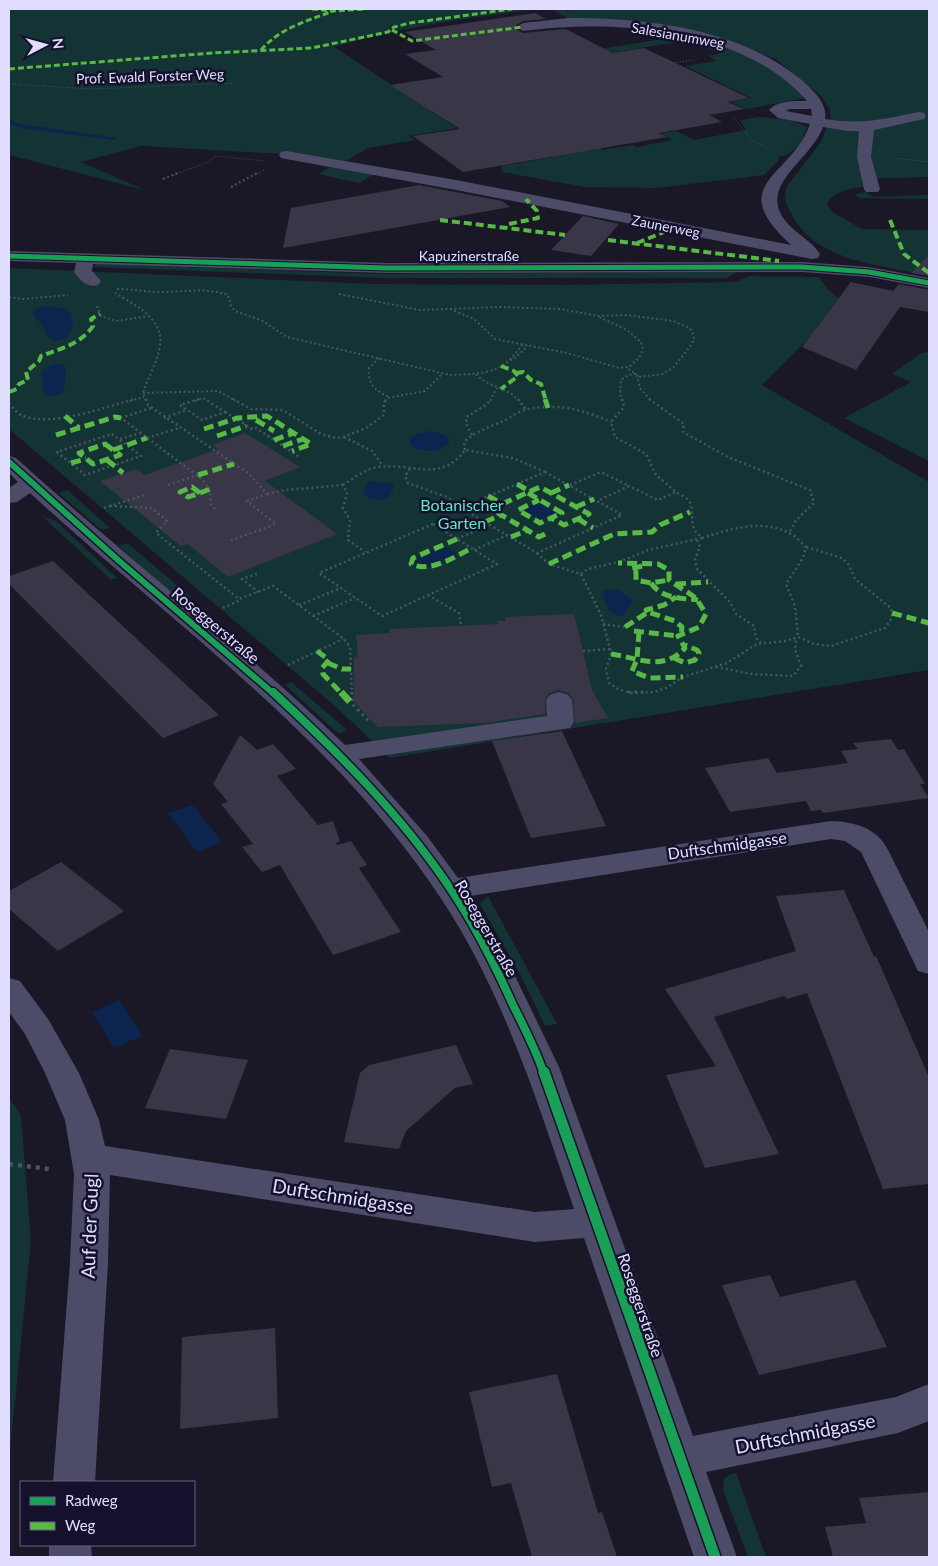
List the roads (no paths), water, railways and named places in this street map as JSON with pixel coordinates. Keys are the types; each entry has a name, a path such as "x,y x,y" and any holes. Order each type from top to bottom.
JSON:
{"street":[{"name":"Salesianumweg","path":"523,27 568,22 609,24 657,28 710,39 748,51 776,66 792,77 816,105"},
{"path":"828,268 822,260 787,234 776,221 770,209 769,194 772,183 811,139 817,120 819,115 816,105 788,105 776,110 783,115 817,120 847,127 867,127 919,116"},
{"path":"867,127 864,157 872,189"},
{"name":"Zaunerweg","path":"286,156 518,198 813,255"},
{"name":"Kapuzinerstraße","path":"9,256 386,268 828,268 869,272 929,283"},
{"path":"88,258 83,266 83,272 92,281"},
{"path":"280,266 278,275 297,284"},
{"name":"Roseggerstraße","path":"16,481 134,573 237,660 340,754 396,819 450,889 507,989 542,1067 715,1557"},
{"path":"340,754 561,722 559,700"},
{"name":"Duftschmidgasse","path":"450,889 667,854 831,830 846,831 863,836 873,848 929,963"},
{"name":"Auf der Gugl","path":"9,989 37,1027 62,1073 82,1120 90,1158 92,1174 89,1262 74,1481"},
{"name":"Duftschmidgasse","path":"90,1158 535,1226 569,1225 597,1221"},
{"name":"Duftschmidgasse","path":"679,1458 898,1415 929,1402"}],"water":[{"path":"45,306 65,308 71,313 73,327 66,338 55,341 47,336 44,327 32,314 35,309"},
{"path":"54,364 66,367 64,390 61,394 53,396 44,394 41,372 46,367"},
{"path":"430,431 443,434 449,438 449,444 440,449 430,451 420,450 411,446 409,440 416,434"},
{"path":"372,481 392,484 394,487 392,492 382,500 365,495 365,486"},
{"path":"539,502 558,513 541,520 522,510"},
{"path":"445,546 457,553 429,566 424,567 413,564 415,559"},
{"path":"617,589 633,601 623,616 612,613 607,607 603,595 604,591"},
{"path":"193,805 222,842 197,852 168,813"},
{"path":"120,1000 142,1036 114,1048 92,1012"}],"waterway":[{"path":"9,122 20,126 114,138"}],"park label":[{"name":"Botanischer Garten","path":"462,513"}]}
